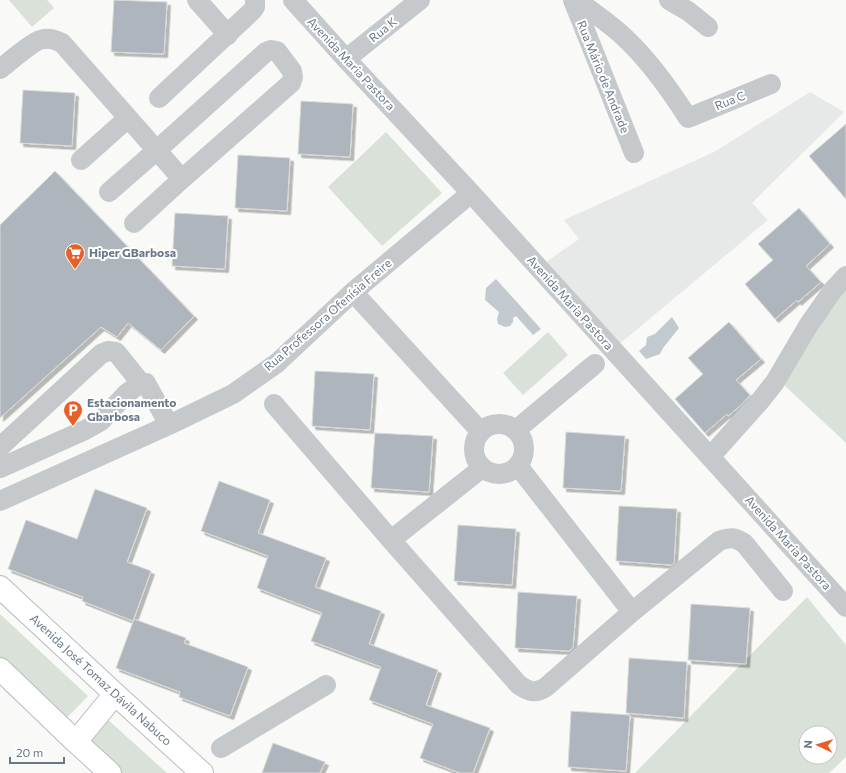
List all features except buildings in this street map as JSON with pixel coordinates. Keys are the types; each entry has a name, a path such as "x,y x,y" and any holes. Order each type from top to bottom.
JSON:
{"main road":[{"name":"Avenida José Tomaz Dávila Nabuco","path":"0,587 202,773"},
{"path":"0,669 110,773"},
{"path":"75,741 115,694"}],"street":[{"path":"197,0 228,35"},
{"path":"159,98 252,11 255,7 254,0"},
{"name":"Avenida Maria Pastora","path":"293,0 471,193 846,607"},
{"name":"Rua K","path":"346,59 420,0"},
{"name":"Rua Mário de Andrade","path":"573,0 634,153"},
{"name":"Rua C","path":"577,0 622,36 648,62 674,96 688,118 771,84"},
{"path":"669,0 688,11 708,27"},
{"path":"0,69 42,38 53,39 62,43 182,179"},
{"path":"109,192 266,52 271,50 277,51 292,71 293,77 291,83 134,223"},
{"path":"81,160 128,118"},
{"name":"Rua Professora Ofenísia Freire","path":"0,501 169,425 233,394 276,363 353,292 471,193"},
{"path":"710,457 756,406 775,382 808,326 833,290 846,276"},
{"path":"353,292 481,432"},
{"path":"0,447 101,354 108,352 116,352 141,383 146,384 169,425"},
{"path":"516,430 595,364"},
{"path":"0,468 85,430 101,421 126,394 141,383"},
{"path":"274,404 391,540 520,685 528,691 538,692 546,687 632,612 719,540 729,538 737,539 744,543 784,591"},
{"path":"498,424 516,430 521,438 524,448 522,458 518,466 510,472 501,474 491,473 482,468 474,451 476,441 481,432 488,427 498,424"},
{"path":"518,466 632,612"},
{"path":"391,540 482,468"},
{"path":"221,748 326,685"}],"shaded area":[{"path":"9,0 47,0 54,8 32,27"},
{"path":"810,92 844,112 752,203 768,220 617,346 546,262 579,239 564,220 714,152"},
{"path":"386,132 442,193 382,246 328,187"},
{"path":"496,279 541,329 533,335 516,316 513,318 513,322 510,326 505,327 498,324 497,319 499,312 485,300 486,288"},
{"path":"846,283 846,443 783,384"},
{"path":"672,317 679,328 660,354 646,359 639,351 646,345 647,337 655,334"},
{"path":"548,332 568,355 523,395 503,373"},
{"path":"807,597 846,645 846,757 838,765 838,725 798,725 798,765 838,765 829,773 635,773"},
{"path":"0,614 88,696 64,721 0,660"},
{"path":"106,718 167,773 120,773 86,743"}],"place":[{"name":"Hiper GBarbosa","path":"75,270"},
{"name":"Estacionamento Gbarbosa","path":"73,427"}]}
